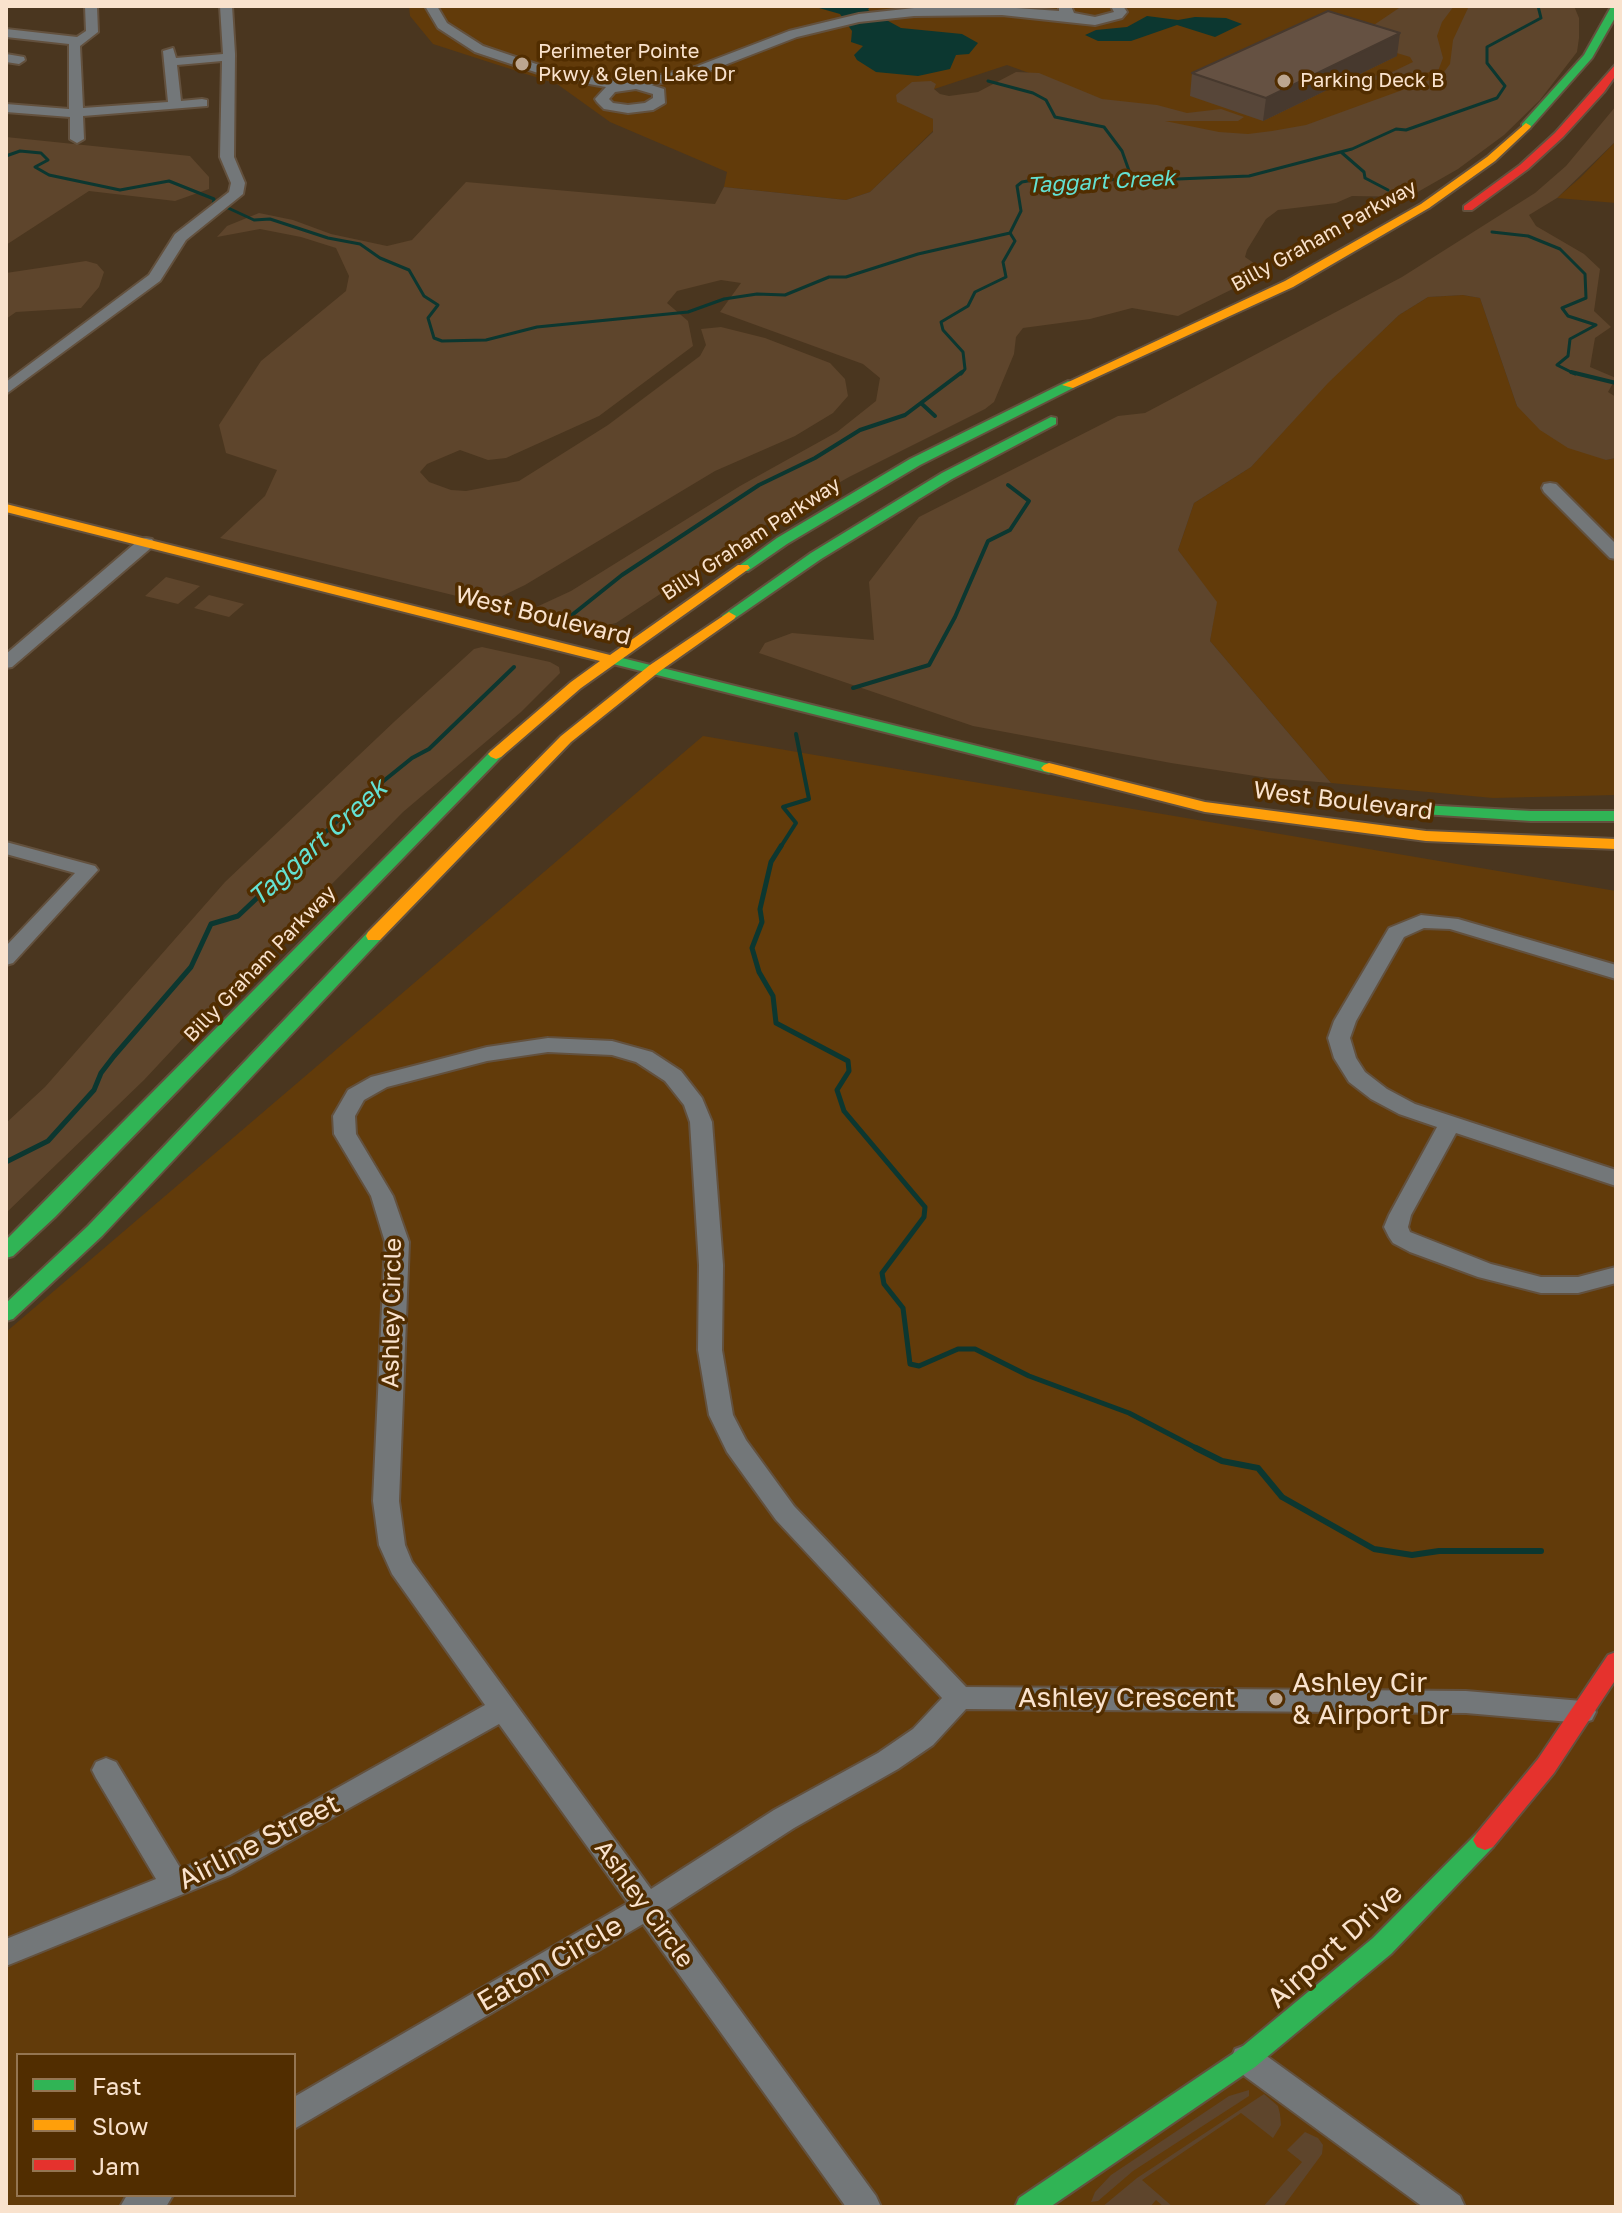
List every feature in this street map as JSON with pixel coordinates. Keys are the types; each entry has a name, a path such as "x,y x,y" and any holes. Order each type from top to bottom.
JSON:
{"main road":[{"name":"Billy Graham Parkway","path":"6,1251 59,1201 479,769 527,725 612,658 782,541 915,462 1048,394 1289,284 1382,233 1491,159 1544,109 1588,56 1616,7"},
{"path":"1587,24 1588,56"},
{"path":"1457,216 1536,156 1600,90 1616,67"},
{"path":"6,1314 95,1231 520,782 566,739 655,668 751,600 881,515 1064,414"},
{"name":"West Boulevard","path":"6,508 1205,807 1313,824 1426,836 1616,844"},
{"name":"West Boulevard","path":"1068,772 1202,787"},
{"name":"West Boulevard","path":"1343,804 1531,816 1616,816"},
{"name":"Airport Drive","path":"1028,2207 1246,2059 1345,1979 1455,1872 1546,1766 1616,1661"}],"street":[{"path":"77,139 74,45 92,32 91,6"},
{"path":"6,389 155,278 180,237 229,202 238,186 227,157 229,57 226,6"},
{"path":"431,6 442,25 468,43 501,58 555,74 653,88 662,96"},
{"path":"1002,11 1055,6"},
{"path":"555,74 602,95 699,70 822,25 890,14 1002,11 1068,11 1104,20 1121,12 1117,6"},
{"path":"6,33 78,41"},
{"path":"175,105 169,56 229,57"},
{"path":"602,95 604,103 609,106 628,109 656,104 673,84 699,70"},
{"path":"6,108 75,113 202,103"},
{"path":"1550,488 1616,554"},
{"path":"6,647 138,541"},
{"path":"6,663 138,541"},
{"path":"6,848 88,870 6,958"},
{"path":"1616,972 1441,920 1421,921 1396,933 1345,1021 1339,1038 1340,1047 1357,1077 1407,1109 1616,1178"},
{"name":"Ashley Circle","path":"865,2207 401,1567 392,1545 386,1501 397,1242 382,1196 345,1134 343,1125 347,1108 356,1095 379,1082 487,1054 548,1045 612,1048 644,1057 673,1076 688,1093 701,1122 707,1180 710,1350 721,1415 736,1445 785,1513 959,1698"},
{"path":"1450,1123 1400,1215 1396,1227 1401,1237 1486,1271 1541,1285 1578,1285 1616,1275"},
{"name":"Ashley Crescent","path":"959,1698 1466,1702 1582,1712"},
{"name":"Eaton Circle","path":"296,2113 647,1907 784,1819 888,1761 923,1737 959,1698"},
{"name":"Airline Street","path":"6,1953 175,1885 317,1814 502,1709"},
{"path":"106,1770 175,1885"},
{"path":"1246,2059 1449,2207"},
{"path":"136,2207 154,2197"}],"shaded area":[{"path":"409,6 1538,6 1485,57 1289,167 1007,65 898,101 933,119 933,131 870,192 846,200 724,187 727,172 610,122 557,84 433,44 410,16"},
{"path":"1402,6 1454,6 1442,22 1437,36 1443,58 1438,71 1361,82 1364,77 1388,74 1413,62 1410,57 1364,43 1359,35"},
{"path":"1469,6 1574,6 1579,18 1579,38 1577,52 1540,100 1504,135 1458,169 1409,197 1352,196 1336,203 1278,210 1266,219 1247,250 1245,257 1264,270 1259,276 1178,316 1132,308 1090,319 1023,328 1016,337 1014,354 994,402 985,409 849,477 767,524 616,623 599,627 547,619 536,615 532,609 571,591 740,486 837,432 876,401 880,378 863,364 720,312 741,283 721,280 677,291 667,303 688,321 693,346 599,416 506,458 488,460 460,450 427,464 420,472 429,482 451,490 466,491 519,481 608,425 700,356 706,345 701,329 721,327 765,338 830,363 845,379 848,396 833,413 795,436 715,471 525,585 496,599 469,599 220,538 265,496 277,470 226,453 219,425 261,361 346,291 349,276 336,248 260,229 217,237 227,226 259,213 387,246 412,240 466,182 715,204 724,187 846,200 870,192 933,132 933,119 897,102 896,95 912,82 931,81 936,84 934,89 940,94 949,96 978,92 1016,72 1039,73 1102,99 1157,105 1187,113 1221,109 1244,117 1238,121 1165,121 1219,132 1248,134 1306,125 1441,76 1450,64 1453,40"},
{"path":"1616,106 1616,141 1557,198 1529,215 1536,226 1584,254 1600,269 1594,311 1611,327 1595,338 1590,367 1616,378 1608,392 1616,397 1616,458 1606,460 1568,448 1540,430 1517,406 1480,298 1463,295 1428,297 1399,315 1328,383 1251,467 1194,503 1178,550 1217,602 1210,641 1331,783 1268,778 1171,763 973,726 759,653 765,643 792,633 874,640 869,582 919,517 1118,416 1145,413 1402,277 1535,193 1566,166"},
{"path":"6,137 190,156 209,177 209,189 175,201 89,191 6,245"},
{"path":"1616,141 1616,203 1557,198 1581,177"},
{"path":"86,261 97,264 104,272 99,287 81,308 16,312 6,319 6,273"},
{"path":"1463,295 1480,298 1517,406 1606,460 1616,458 1616,795 1493,798 1331,783 1210,641 1216,602 1178,550 1194,503 1251,467 1327,383 1399,315 1428,297"},
{"path":"166,577 200,586 178,604 145,596"},
{"path":"209,595 244,604 229,617 194,608"},
{"path":"482,647 550,662 559,667 560,673 521,712 403,812 241,976 144,1080 6,1213 6,1123 45,1087 225,882 395,721 474,649"},
{"path":"703,736 1616,891 1616,2207 6,2207 6,1332"},
{"path":"1249,2090 1249,2096 1133,2171 1098,2201 1091,2202 1095,2192 1111,2175 1229,2096"},
{"path":"1264,2094 1278,2106 1280,2114 1281,2125 1273,2138 1241,2113 1142,2180 1173,2207 1164,2207 1156,2200 1150,2207 1102,2207 1137,2178"},
{"path":"1305,2132 1318,2138 1323,2145 1322,2154 1283,2207 1263,2207 1302,2162 1287,2150"}],"water":[{"path":"812,6 870,6 868,10 901,28 962,34 978,43 969,54 956,55 950,69 918,76 876,72 857,60 854,55 863,46 851,42 852,31 840,14"},
{"path":"1147,16 1178,20 1226,18 1242,24 1215,37 1177,25 1131,41 1098,41 1085,35 1096,30 1127,27"}],"building":[{"path":"1328,11 1400,33 1266,98 1192,73"}],"waterway":[{"name":"Taggart Creek","path":"1010,233 1021,211 1017,186 1022,182 1039,179 1154,180 1249,176 1352,149 1396,129 1406,130 1497,98 1505,86 1487,63 1487,47 1541,18 1538,6"},
{"path":"988,81 1033,93 1046,100 1055,117 1104,127 1122,151 1132,179"},
{"path":"6,156 20,151 41,153 48,160 35,167 49,175 120,190 169,181 214,199 213,205 216,206"},
{"path":"1341,152 1364,172 1365,178 1388,190"},
{"path":"226,207 254,220 270,219 328,238 360,244 380,258 409,270 424,296 438,305 428,318 434,338 442,341 486,340 537,327 688,312 724,299 757,294 785,295 829,277 846,277 918,254 1010,233"},
{"path":"1492,232 1528,236 1560,249 1585,274 1586,298 1562,308 1568,316 1596,325 1570,339 1568,356 1557,365 1571,372"},
{"name":"Taggart Creek","path":"961,374 965,369 963,352 943,330 941,322 968,306 975,292 1006,277 1003,262 1015,241 1010,233"},
{"name":"Taggart Creek","path":"572,615 622,575 759,485 815,458 860,430 905,415 962,372"},
{"path":"1571,372 1616,383"},
{"path":"1571,372 1575,374"},
{"path":"922,404 935,416"},
{"path":"853,688 929,665 955,617 988,541 1010,530 1029,501 1008,485"},
{"name":"Taggart Creek","path":"309,848 355,804 412,758 429,749 514,667"},
{"path":"780,848 796,823 783,807 809,799 796,734"},
{"name":"Taggart Creek","path":"6,1162 48,1141 94,1090 101,1073 114,1056 191,967 211,924 238,916 312,846"},
{"path":"781,846 771,862 760,909 762,922 752,948 759,972 773,996 776,1023 848,1061 849,1071 837,1090 844,1111 925,1207 924,1217 882,1273 884,1284 903,1308 910,1364 919,1366 958,1349 975,1349 1029,1376 1129,1413 1200,1450"},
{"path":"1196,1448 1200,1450"},
{"path":"1200,1450 1222,1461 1258,1468 1282,1497 1374,1549 1412,1555 1439,1551 1541,1551"}],"traffic: fast":[{"path":"1526,126 1588,56 1616,7"},
{"path":"743,568 782,541 915,462 1068,385"},
{"path":"729,616 816,556 947,476 1051,421"},
{"path":"610,659 1049,768"},
{"path":"6,1251 48,1212 496,754"},
{"path":"1367,807 1531,816 1616,816"},
{"path":"6,1314 95,1231 374,936"},
{"path":"1028,2207 1246,2059 1382,1946 1485,1840"}],"traffic: slow":[{"path":"1068,385 1289,284 1425,206 1491,159 1526,126"},
{"path":"6,508 610,659"},
{"path":"496,754 576,685 743,568"},
{"path":"374,936 566,739 655,668 729,616"},
{"path":"1049,768 1205,807 1426,836 1616,844"}],"traffic: jam":[{"path":"1468,208 1524,167 1559,135 1600,90 1616,67"},
{"path":"1485,1840 1546,1766 1616,1661"}],"place":[{"name":"Perimeter Pointe Pkwy & Glen Lake Dr","path":"522,64"},
{"name":"Parking Deck B","path":"1284,81"},
{"name":"Ashley Cir & Airport Dr","path":"1276,1699"}]}
